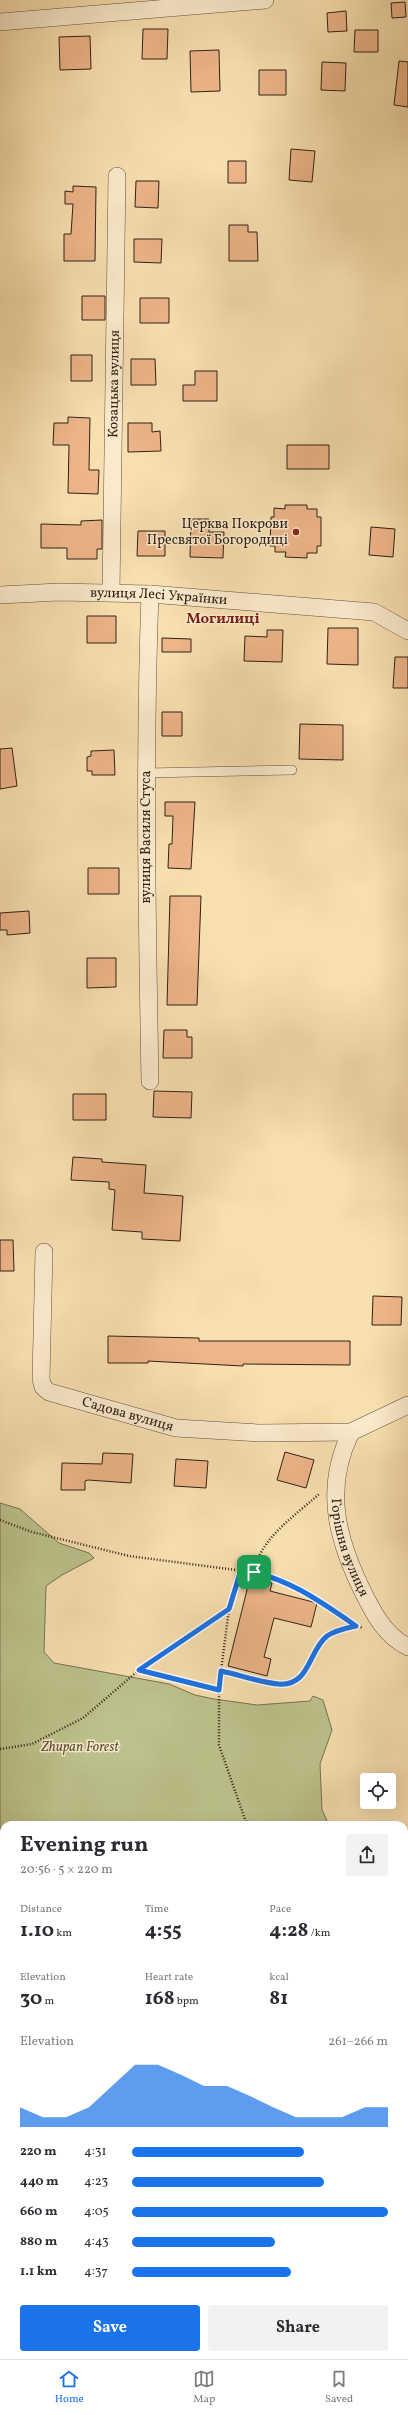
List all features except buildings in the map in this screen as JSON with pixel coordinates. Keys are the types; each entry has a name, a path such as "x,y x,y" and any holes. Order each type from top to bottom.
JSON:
{"street":[{"path":"0,22 265,0"},
{"name":"Козацька вулиця","path":"111,592 117,176"},
{"name":"вулиця Лесі Українки","path":"0,595 59,592 111,592 374,612 408,631"},
{"name":"вулиця Василя Стуса","path":"150,594 146,696 150,1081"},
{"name":"Садова вулиця","path":"44,1252 41,1379 43,1387 49,1392 176,1428 259,1433 351,1432"},
{"path":"351,1432 408,1405"},
{"name":"Горішня вулиця","path":"351,1432 342,1451 337,1475 335,1497 340,1533 350,1568 376,1616 387,1632 398,1642 408,1647"}],"lane":[{"path":"146,774 292,770"}],"path":[{"path":"254,1572 258,1557 264,1545 337,1475"},
{"path":"0,1520 32,1532 93,1549 165,1562 254,1572 293,1586 311,1595 356,1626 365,1628 376,1616"},
{"path":"241,1570 229,1609 221,1671 219,1690 219,1745 246,1821"},
{"path":"0,1749 32,1744 83,1718 139,1670 229,1609"},
{"path":"221,1671 279,1684 294,1682 304,1674 319,1645 328,1636 341,1629 356,1626"},
{"path":"139,1670 219,1690"}],"green space":[{"name":"Zhupan Forest","path":"0,1503 20,1509 59,1543 89,1553 94,1558 62,1575 46,1586 44,1652 54,1663 169,1684 195,1695 214,1699 257,1705 310,1701 313,1696 323,1700 332,1730 320,1764 322,1810 327,1821 0,1821"}],"place":[{"name":"Церква Покрови Пресвятої Богородиці","path":"296,532"}],"district":[{"name":"Могилиці","path":"223,619"}],"route":[{"path":"241,1570 254,1572 293,1586 311,1595 356,1626 341,1629 328,1636 319,1645 304,1674 294,1682 279,1684 221,1671 219,1690 139,1670 229,1609 241,1570"}]}
